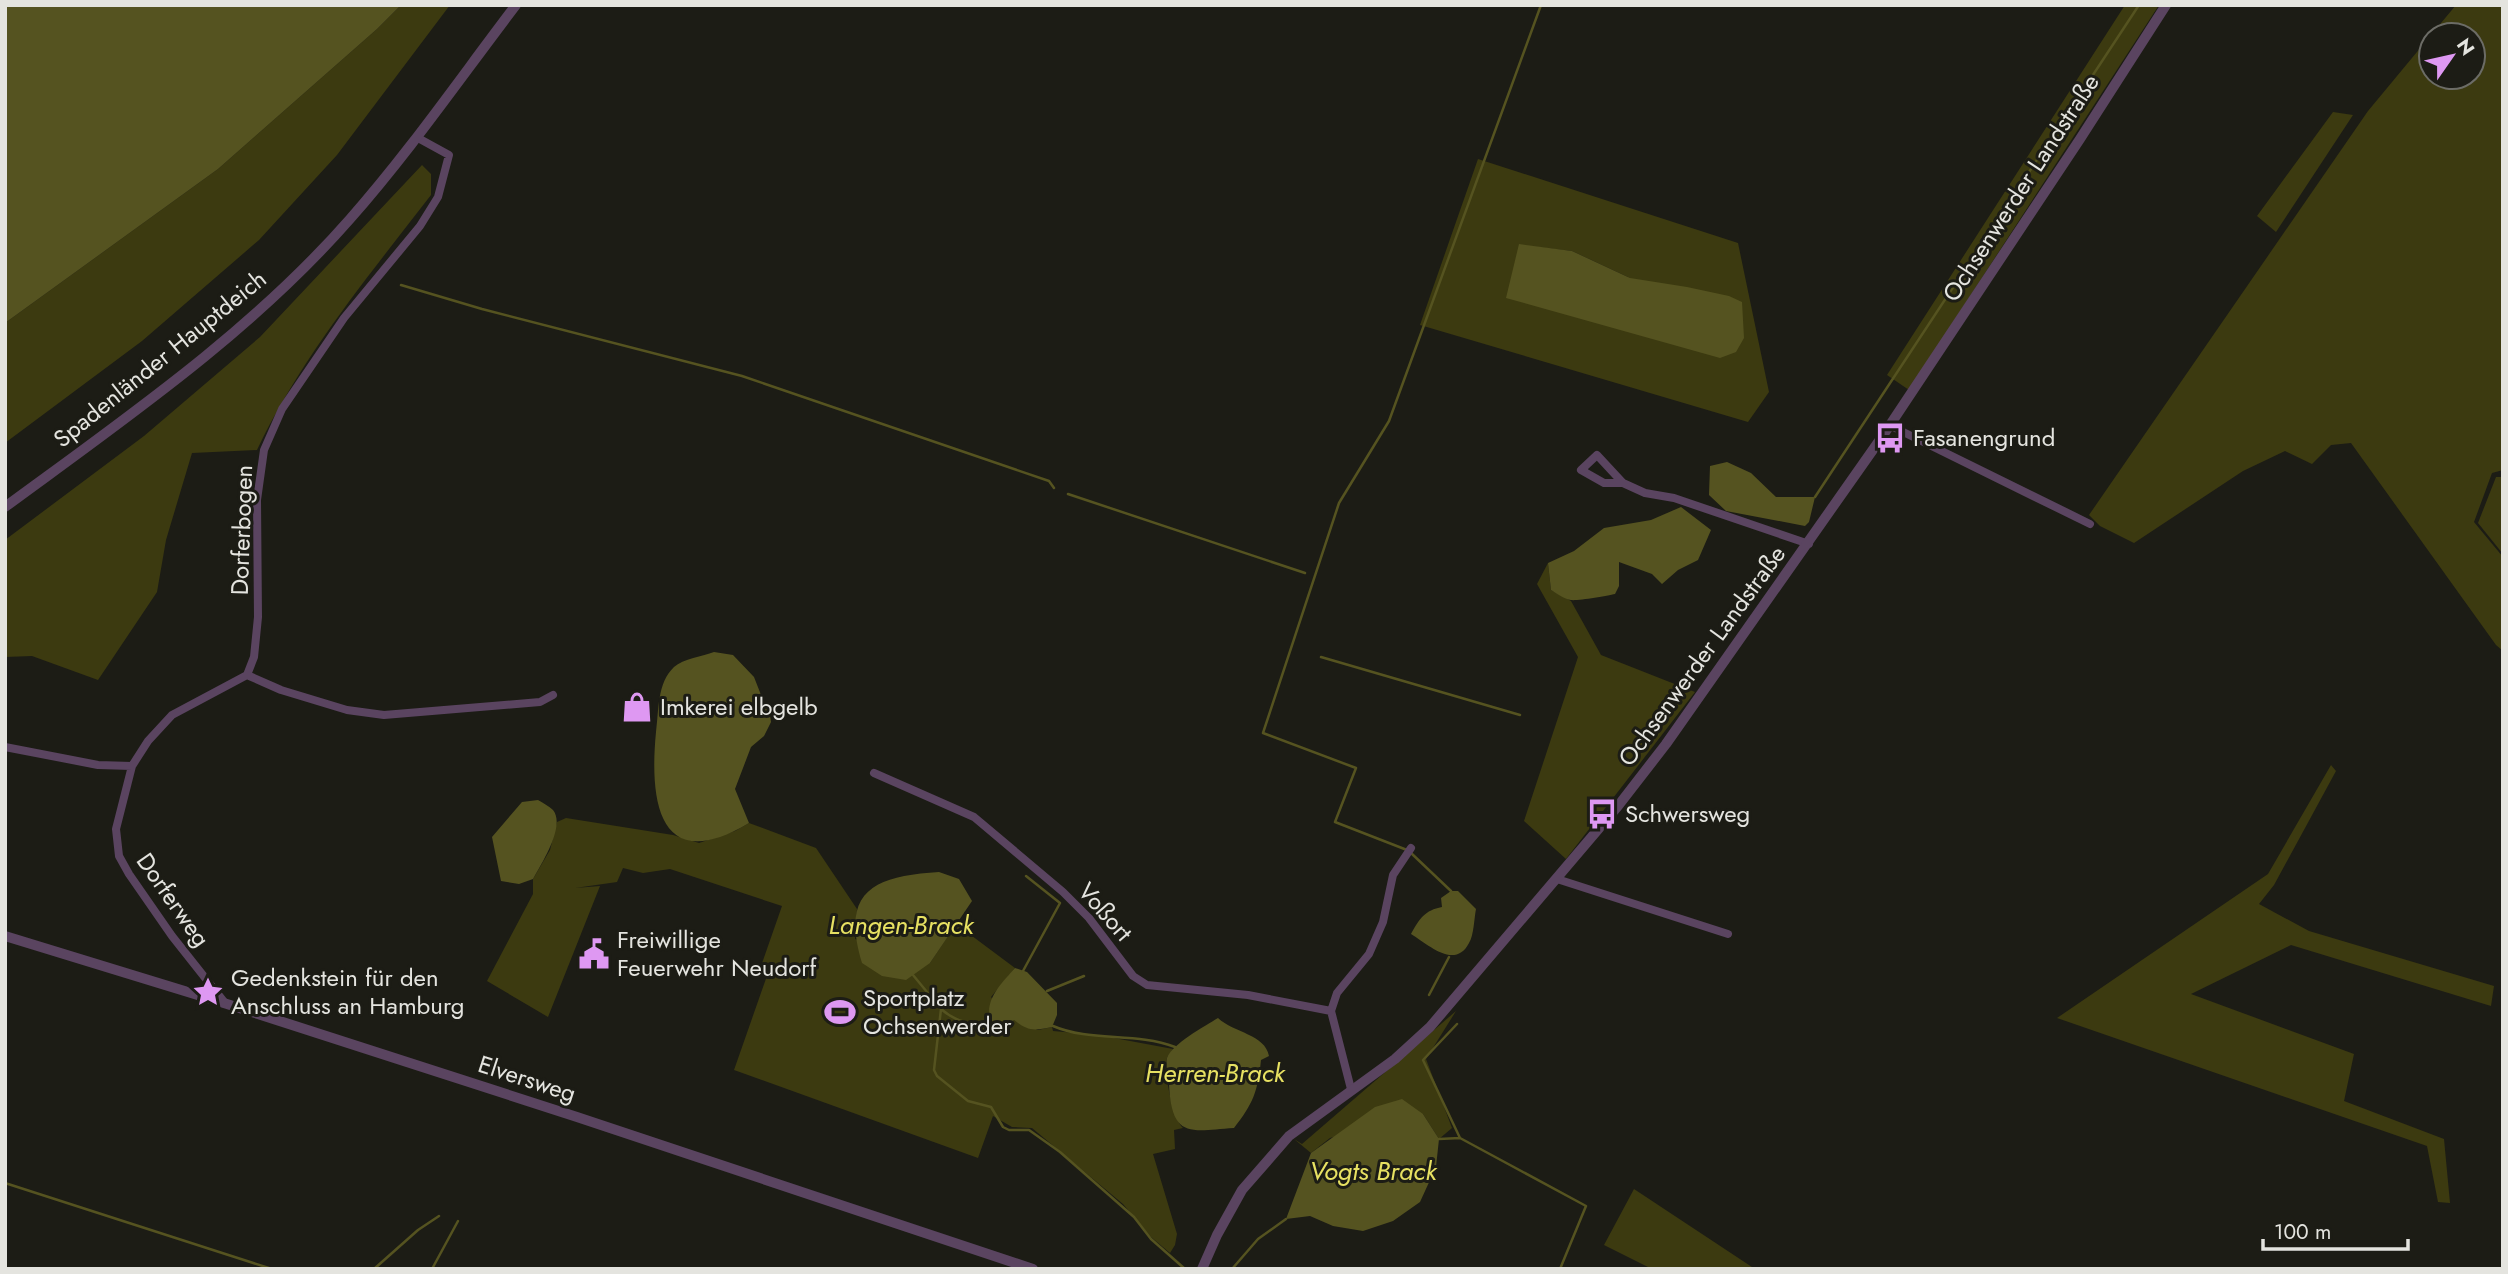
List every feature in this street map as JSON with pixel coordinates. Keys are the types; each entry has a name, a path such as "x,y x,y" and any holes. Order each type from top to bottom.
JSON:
{"street":[{"name":"Spadenländer Hauptdeich","path":"5,507 187,371 245,323 298,273 350,220 418,138 516,5"},
{"name":"Ochsenwerder Landstraße","path":"1202,1269 1216,1235 1242,1190 1289,1136 1395,1059 1430,1027 1557,879 1666,744 1889,425 2166,5"},
{"name":"Dorferbogen","path":"247,675 254,657 258,617 257,500 264,450 282,409 303,377 344,318 420,226 438,197 449,155 418,138"},
{"path":"1889,425 2090,524"},
{"path":"1623,483 1604,483 1581,470 1597,455 1623,483 1645,493 1674,498 1808,544"},
{"path":"5,747 98,765 132,766 148,741 172,715 247,675 281,690 347,710 384,715 540,702 553,695"},
{"name":"Dorferweg","path":"132,766 116,829 119,856 172,936 227,1004"},
{"name":"Voßort","path":"874,773 974,817 1063,892 1089,918 1133,976 1147,985 1248,995 1331,1011"},
{"path":"1351,1089 1331,1011 1337,993 1369,954 1383,922 1393,875 1411,848"},
{"path":"1557,879 1728,934"},
{"name":"Elversweg","path":"5,936 227,1004 1033,1269"}],"shaded area":[{"path":"401,5 450,5 337,155 259,240 142,341 5,443 5,323 218,169"},
{"path":"2125,5 2159,5 1909,390 1887,375"},
{"path":"2456,5 2503,5 2503,470 2492,473 2474,522 2503,557 2503,651 2496,645 2351,443 2331,445 2312,464 2285,451 2243,471 2134,543 2100,526 2089,515 2368,111 2417,52 2417,91 2487,91 2487,21 2443,21"},
{"path":"2333,112 2353,115 2276,232 2257,216"},
{"path":"1478,159 1738,243 1769,392 1748,422 1420,325","holes":["1520,245 1572,251 1630,278"]},
{"path":"422,165 431,174 431,195 315,350 294,382 257,450 192,453 166,540 157,592 98,680 32,656 5,657 5,540 144,436 260,337"},
{"path":"2496,477 2503,477 2503,554 2478,523"},
{"path":"1548,563 1551,590 1571,601 1601,655 1695,692 1566,859 1524,821 1578,657 1537,584"},
{"path":"2331,765 2336,771 2274,885 2259,904 2309,931 2494,986 2491,1006 2291,945 2191,994 2354,1054 2344,1101 2444,1139 2450,1203 2438,1202 2427,1146 2057,1018 2268,874"},
{"path":"566,818 673,835 699,843 735,831 749,823 816,848 857,909 855,939 930,963 956,924 1015,968 991,997 1010,1022 1014,1020 1038,1030 1052,1027 1053,1031 1098,1035 1173,1049 1166,1064 1168,1083 1172,1105 1183,1128 1174,1130 1175,1149 1153,1154 1177,1234 1170,1253 1151,1237 1123,1204 1032,1128 1012,1127 993,1116 978,1158 734,1070 769,970 761,966 782,906 670,869 643,873 623,868 617,882 575,888 600,886 548,1017 487,981 533,894 533,879 550,850 557,822"},
{"path":"1456,1011 1426,1059 1452,1128 1439,1139 1423,1114 1330,1138 1311,1153 1294,1139 1302,1144"},
{"path":"1634,1189 1755,1269 1652,1269 1604,1245"}],"water":[{"path":"5,5 401,5 218,169 5,323"},
{"path":"1519,244 1572,251 1630,278 1729,296 1742,302 1744,338 1736,352 1720,358 1506,298"},
{"path":"1727,462 1751,473 1776,497 1815,497 1809,522 1805,526 1726,511 1709,495 1710,466"},
{"path":"1681,507 1711,530 1698,560 1678,570 1662,584 1652,574 1619,562 1619,586 1615,594 1571,600 1551,590 1548,563 1574,551 1604,528 1651,520"},
{"path":"714,652 733,655 754,677 769,708 771,722 764,736 751,747 735,789 749,823 719,837 696,841 679,836 666,824 659,806 655,784 656,732 660,697 668,673 682,662"},
{"path":"538,800 553,810 556,817 551,845 533,879 519,884 501,881 492,837 522,802"},
{"name":"Langen-Brack","path":"939,872 959,879 972,901 930,963 906,980 882,976 862,963 856,939 856,919 860,904 868,892 896,878"},
{"path":"1451,891 1458,891 1476,909 1469,943 1457,955 1442,953 1411,934 1423,916 1442,907 1441,898"},
{"path":"1015,968 1027,972 1057,1003 1057,1015 1052,1027 1031,1029 1014,1020 1002,1030 994,1029 990,1020 990,1003"},
{"name":"Herren-Brack","path":"1218,1018 1262,1043 1269,1056 1261,1060 1254,1097 1234,1128 1186,1128 1174,1115 1167,1058 1182,1041"},
{"name":"Vogts Brack","path":"1402,1099 1423,1114 1439,1139 1436,1167 1420,1202 1393,1221 1363,1231 1333,1226 1310,1216 1286,1219 1311,1153 1375,1107"}],"waterway":[{"path":"1407,850 1335,822 1356,768 1263,733 1339,503 1389,421 1541,5"},
{"path":"1815,497 2139,5"},
{"path":"401,285 482,309 742,376 1049,481 1054,488"},
{"path":"1068,494 1305,573"},
{"path":"1321,657 1520,715"},
{"path":"1411,853 1451,891"},
{"path":"1023,971 1060,903 1026,876"},
{"path":"1429,995 1449,957"},
{"path":"913,975 941,1009 934,1070 937,1076 968,1101 991,1107 1003,1127 1009,1130 1029,1130 1060,1152 1134,1217 1151,1239 1185,1269"},
{"path":"1047,991 1084,976"},
{"path":"941,1009 964,1022 992,1024"},
{"path":"1439,1139 1460,1138 1423,1060 1457,1024"},
{"path":"1053,1026 1082,1034 1160,1042 1175,1047"},
{"path":"1460,1138 1586,1206 1560,1269"},
{"path":"5,1183 272,1269"},
{"path":"374,1269 418,1230 439,1216"},
{"path":"1232,1269 1258,1239 1286,1219"},
{"path":"432,1269 458,1221"}],"place":[{"name":"Fasanengrund","path":"1890,438"},
{"name":"Imkerei elbgelb","path":"637,707"},
{"name":"Schwersweg","path":"1602,814"},
{"name":"Freiwillige Feuerwehr Neudorf","path":"594,954"},
{"name":"Gedenkstein für den Anschluss an Hamburg","path":"208,992"},
{"name":"Sportplatz Ochsenwerder","path":"840,1012"}]}
